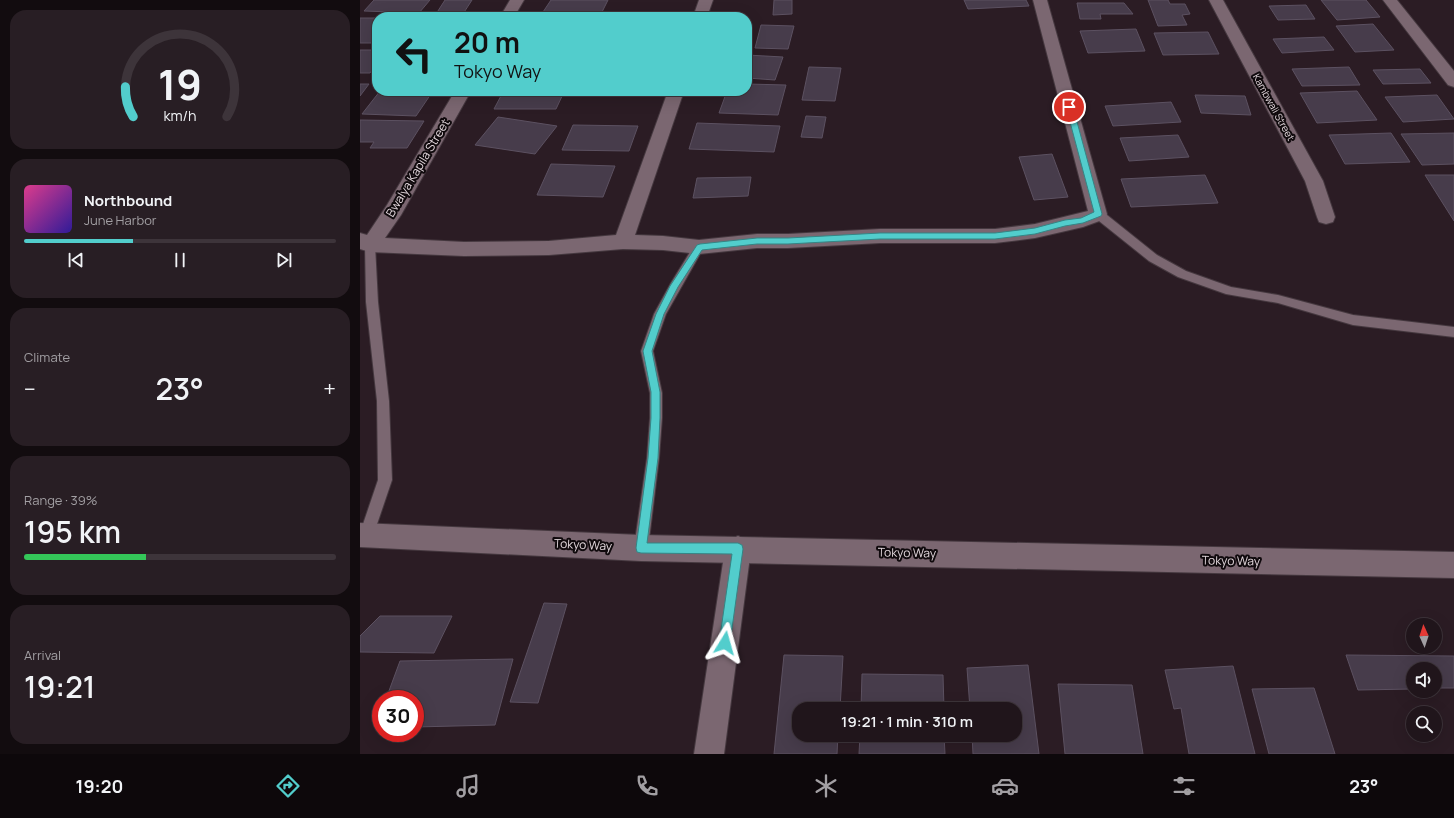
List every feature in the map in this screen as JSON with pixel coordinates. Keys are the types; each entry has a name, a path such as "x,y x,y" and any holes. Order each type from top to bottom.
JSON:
{"street":[{"path":"510,12 517,0"},
{"path":"702,12 706,0"},
{"path":"365,242 464,249 549,248 623,242 663,243 700,247 757,241 788,241 880,236 995,236 1035,231 1083,220 1098,214 1040,0"},
{"name":"Kambwali Street","path":"1216,0 1314,181 1326,217"},
{"path":"1390,0 1454,82"},
{"name":"Bwalya Kapila Street","path":"365,242 394,210 460,96"},
{"path":"623,242 674,96"},
{"name":"Tokyo Way","path":"362,540 641,548 1454,565"},
{"path":"709,754 738,549"}],"lane":[{"path":"1098,214 1153,258 1182,274 1230,291 1278,300 1353,320 1454,332"},
{"path":"362,540 385,480 383,401 365,242"},
{"path":"641,548 653,458 656,418 656,392 647,351 660,314 674,286 700,247"}],"building":[{"path":"374,0 430,0 420,12 364,11"},
{"path":"445,0 472,0 464,12 437,12"},
{"path":"551,0 608,0 602,12 543,12"},
{"path":"774,0 792,0 792,14 773,15"},
{"path":"964,0 1026,0 1029,6 968,9"},
{"path":"1148,0 1168,0 1170,4 1185,4 1190,14 1182,15 1187,25 1158,26"},
{"path":"1321,0 1366,0 1380,17 1337,20"},
{"path":"1077,3 1124,3 1133,14 1100,14 1101,19 1080,19"},
{"path":"1306,5 1315,19 1278,20 1269,6"},
{"path":"360,18 372,18 372,43 360,43"},
{"path":"1373,24 1394,50 1355,52 1336,26"},
{"path":"761,25 794,26 788,49 755,48"},
{"path":"1136,29 1145,51 1088,53 1080,31"},
{"path":"1208,32 1219,54 1163,55 1154,33"},
{"path":"1324,37 1334,50 1282,53 1273,39"},
{"path":"360,50 372,50 372,70 370,73 360,73"},
{"path":"752,55 783,57 775,80 752,78"},
{"path":"809,67 841,68 835,101 802,100"},
{"path":"1349,67 1360,85 1302,86 1292,69"},
{"path":"1420,69 1431,83 1383,84 1373,70"},
{"path":"360,84 369,84 360,96"},
{"path":"752,84 786,85 778,115 719,113 725,96 752,96"},
{"path":"1357,91 1377,120 1317,123 1300,93"},
{"path":"1195,95 1245,96 1251,115 1201,113"},
{"path":"1437,95 1454,119 1403,122 1385,97"},
{"path":"376,96 430,96 416,116 362,114"},
{"path":"501,96 562,96 556,109 494,109"},
{"path":"1171,102 1181,122 1113,126 1105,106"},
{"path":"806,116 826,117 822,138 801,137"},
{"path":"498,117 557,126 535,154 475,145"},
{"path":"360,120 424,121 407,148 370,148 374,142 360,142"},
{"path":"697,123 780,126 774,152 689,149"},
{"path":"573,125 638,126 629,151 562,150"},
{"path":"1391,133 1410,162 1345,164 1329,135"},
{"path":"1454,133 1454,164 1422,165 1401,134"},
{"path":"1178,135 1189,157 1129,161 1120,138"},
{"path":"1052,154 1068,197 1034,200 1019,157"},
{"path":"551,164 615,166 603,197 537,195"},
{"path":"1205,175 1218,203 1131,207 1121,179"},
{"path":"1425,175 1454,175 1454,221"},
{"path":"751,177 748,196 693,198 697,178"},
{"path":"544,603 567,604 538,703 510,702"},
{"path":"380,616 452,616 434,653 360,652 360,636"},
{"path":"784,655 843,656 840,702 792,702 792,742 838,742 837,754 774,754"},
{"path":"1346,655 1454,656 1454,688 1442,688 1442,662 1406,662 1406,689 1358,690"},
{"path":"513,659 495,725 424,727 424,690 389,690 400,661"},
{"path":"1028,665 1039,754 973,754 972,742 1022,742 1022,702 969,702 967,668"},
{"path":"1233,666 1255,754 1189,754 1181,708 1174,709 1165,670"},
{"path":"862,674 943,675 944,702 861,702"},
{"path":"1058,684 1132,685 1143,754 1065,754"},
{"path":"1314,688 1335,754 1269,754 1252,689"},
{"path":"860,742 944,742 945,754 859,754"}],"route":[{"path":"725,643 738,549 641,548 653,458 656,418 656,392 647,351 660,314 674,286 700,247 757,241 788,241 880,236 995,236 1035,231 1083,220 1098,214 1069,107"}]}
